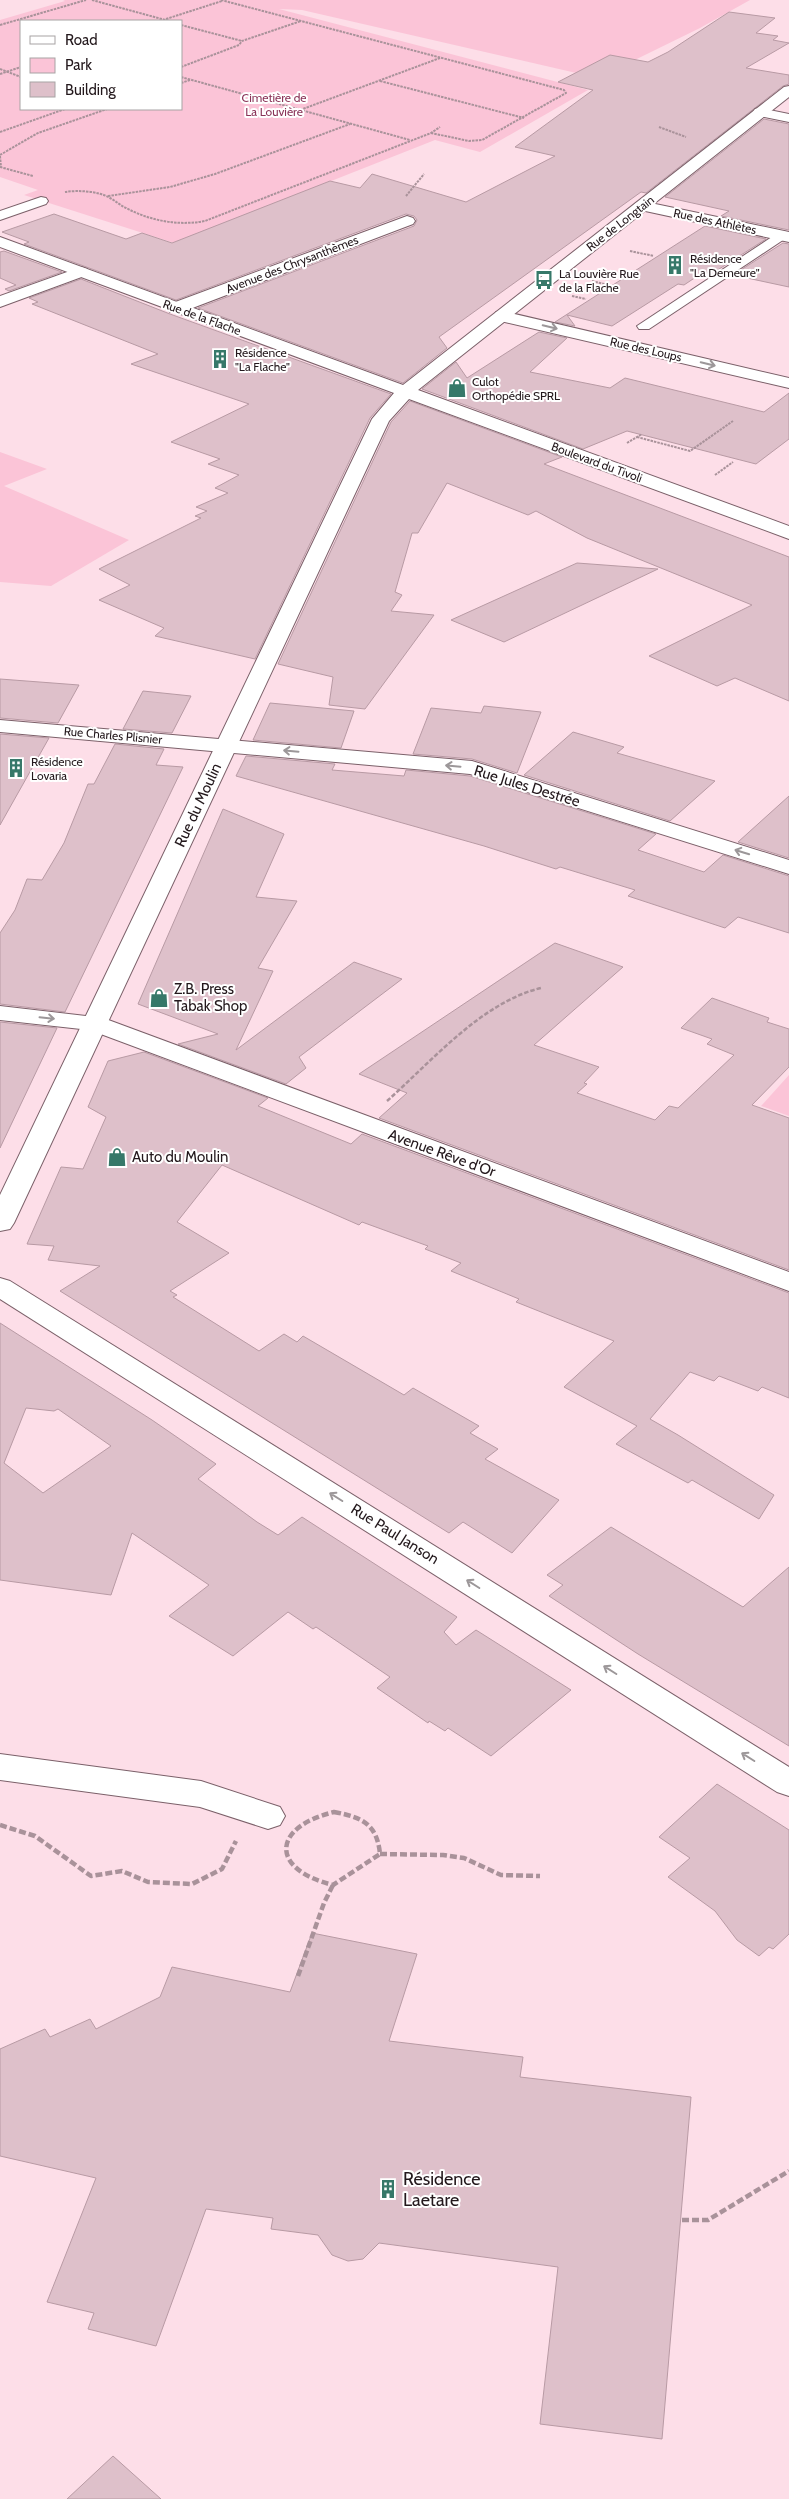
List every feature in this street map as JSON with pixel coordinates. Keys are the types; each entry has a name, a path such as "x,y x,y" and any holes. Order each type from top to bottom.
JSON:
{"street":[{"name":"Rue de Longtain","path":"404,392 789,90"},
{"path":"760,112 789,118"},
{"name":"Rue des Athlètes","path":"641,206 785,236"},
{"name":"Avenue des Chrysanthèmes","path":"176,308 407,221"},
{"name":"Rue de la Flache","path":"0,242 404,392"},
{"path":"0,302 81,272"},
{"name":"Rue des Loups","path":"502,316 789,383"},
{"name":"Boulevard du Tivoli","path":"404,392 789,533"},
{"name":"Rue du Moulin","path":"0,1223 381,419 404,392"},
{"name":"Rue Charles Plisnier","path":"0,726 227,744"},
{"name":"Rue Jules Destrée","path":"227,744 472,768 789,867"},
{"name":"Avenue Rêve d'Or","path":"0,1013 94,1023 789,1282"},
{"name":"Rue Paul Janson","path":"0,1287 789,1783"},
{"path":"0,1767 201,1794 260,1813"}],"lane":[{"path":"0,216 41,201"},
{"path":"644,326 785,236"}],"path":[{"path":"0,25 86,0"},
{"path":"92,0 164,20 222,0 557,88 566,93 482,140 469,141 431,133"},
{"path":"182,68 239,45 242,41 302,21"},
{"path":"182,25 242,41"},
{"path":"300,110 442,58"},
{"path":"0,74 20,67"},
{"path":"0,69 20,76"},
{"path":"182,77 410,141"},
{"path":"182,83 191,80"},
{"path":"379,81 524,118"},
{"path":"0,132 62,110"},
{"path":"1,167 0,155 15,143 45,130 104,110"},
{"path":"41,201 69,191 108,196 170,187 215,174 350,124"},
{"path":"108,196 117,204 131,211 177,224 189,225 205,221 431,133 440,127"},
{"path":"635,252 654,256"},
{"path":"591,281 608,285"},
{"path":"570,296 586,299"},
{"path":"637,437 690,450 733,421"},
{"path":"362,1123 487,1011 520,993 541,988"},
{"path":"333,1885 319,1884 305,1878 295,1870 288,1860 286,1849 289,1837 306,1819 334,1812 350,1814 364,1820 377,1836 380,1854"},
{"path":"0,1825 35,1836 91,1876 122,1871 148,1882 192,1884 222,1869 260,1813"},
{"path":"298,1976 324,1903 333,1885 380,1854 420,1852 443,1855 464,1858 501,1875 540,1876"},
{"path":"682,2220 708,2220 761,2186 789,2171"}],"green space":[{"name":"Cimetière de La Louvière","path":"63,0 750,0 700,28 598,78 302,10 279,9 588,90 480,152 435,140 174,243 24,195 38,190 0,177 0,20 65,1"},
{"path":"0,452 47,469 4,486 129,540 51,586 0,582"},
{"path":"789,1075 789,1116 761,1106"}],"building":[{"path":"729,12 775,18 756,33 778,36 773,40 789,43 746,68 789,75 789,84 783,86 646,193 641,192 439,337 447,348 403,383 198,308 414,226 417,220 414,216 406,214 176,300 24,244 29,242 2,232 54,214 126,239 142,233 172,243 330,181 360,188 372,174 466,202 555,156 515,147 593,90 558,82 610,55 648,62 668,52"},
{"path":"764,119 789,124 789,230 721,216 729,211 665,197"},
{"path":"705,226 766,239 716,271 696,277 684,285 678,284 612,326 567,315 575,326 555,322"},
{"path":"783,243 789,244 789,287 733,275"},
{"path":"4,251 62,272 9,291 5,289 16,285 0,278 0,252"},
{"path":"81,279 170,314 391,394 370,418 255,659 155,636 164,628 99,600 130,585 99,569 201,518 195,516 207,511 196,507 228,493 215,488 239,475 208,464 220,459 171,442 249,404 131,364 158,354 32,304 38,302 29,298"},
{"path":"539,332 567,338 530,372 610,388 625,378 764,412 789,393 789,439 756,464 627,431 583,449 422,389 456,362 467,378"},
{"path":"410,401 562,457 544,464 789,557 789,701 735,678 717,686 649,656 752,605 587,538 536,511 528,515 447,483 418,533 412,533 395,592 402,595 391,611 434,615 365,709 329,705 333,677 278,664 391,422"},
{"path":"577,563 658,569 504,642 451,620"},
{"path":"0,679 79,685 58,723 0,718"},
{"path":"143,691 191,696 172,733 123,729"},
{"path":"270,703 354,711 341,748 253,740"},
{"path":"484,706 541,712 517,773 472,759 413,754 431,708 481,713"},
{"path":"573,732 624,747 617,753 715,781 670,821 524,775"},
{"path":"0,734 49,738 0,825"},
{"path":"115,744 164,749 156,765 183,767 65,1012 0,1004 0,933 15,910 27,879 42,880 64,843 88,784 94,784"},
{"path":"246,756 335,764 332,770 404,776 406,770 470,776 656,834 638,850 704,872 723,855 789,876 789,933 738,917 725,928 628,896 635,890 560,867 556,869 484,846 236,776"},
{"path":"789,796 789,858 738,842"},
{"path":"223,809 284,834 256,897 297,901 258,968 273,971 236,1050 354,962 402,979 299,1057 306,1068 286,1084 178,1044 218,1034 138,1004"},
{"path":"555,943 623,967 534,1045 599,1067 584,1083 587,1084 577,1093 655,1120 669,1106 678,1108 734,1055 707,1044 712,1039 681,1028 712,998 769,1018 767,1022 789,1029 789,1067 752,1105 789,1118 789,1270 379,1118 407,1093 359,1074"},
{"path":"0,1022 57,1028 0,1148"},
{"path":"144,1052 268,1098 258,1106 351,1144 362,1134 789,1293 789,1398 762,1387 758,1391 719,1376 714,1381 690,1372 650,1419 774,1495 759,1519 692,1480 688,1483 616,1444 637,1426 564,1387 614,1341 516,1302 519,1299 451,1271 461,1263 425,1249 428,1246 362,1222 359,1225 222,1165 177,1222 229,1253 170,1291 177,1295 173,1297 259,1351 284,1334 297,1342 303,1336 404,1395 413,1388 479,1426 470,1433 498,1449 485,1459 559,1500 512,1553 463,1522 449,1533 60,1291 100,1266 48,1260 54,1246 27,1244 61,1167 83,1169 106,1117 88,1107 108,1061"},
{"path":"0,1323 152,1420 216,1464 198,1479 257,1522 278,1535 302,1517 457,1617 444,1632 456,1645 476,1630 571,1690 491,1756 448,1728 445,1731 429,1721 428,1723 377,1688 390,1677 316,1627 313,1629 288,1612 233,1656 169,1616 209,1585 132,1533 111,1595 0,1580","holes":["26,1408 54,1411 58,1409 111,1446 43,1493 4,1463"]},
{"path":"611,1527 743,1607 789,1567 789,1746 638,1654 549,1596 563,1585 547,1575"},
{"path":"717,1784 789,1830 789,1934 773,1949 769,1947 759,1956 737,1940 715,1911 668,1877 690,1858 659,1837"},
{"name":"Résidence Laetare","path":"312,1933 417,1954 389,2041 523,2057 520,2077 691,2097 662,2439 540,2424 558,2267 379,2243 363,2259 348,2261 332,2255 318,2235 271,2229 273,2218 206,2209 156,2346 88,2329 94,2313 47,2302 96,2178 0,2156 0,2049 45,2029 50,2037 90,2019 96,2029 160,1997 172,1967 290,1992"},
{"path":"113,2456 161,2499 67,2499"}],"place":[{"name":"Résidence \"La Demeure\"","path":"675,265"},
{"name":"La Louvière Rue de la Flache","path":"544,280"},
{"name":"Résidence \"La Flache\"","path":"220,359"},
{"name":"Culot Orthopédie SPRL","path":"457,388"},
{"name":"Résidence Lovaria","path":"16,768"},
{"name":"Z.B. Press Tabak Shop","path":"159,998"},
{"name":"Auto du Moulin","path":"117,1157"},
{"name":"Résidence Laetare","path":"388,2189"}]}
